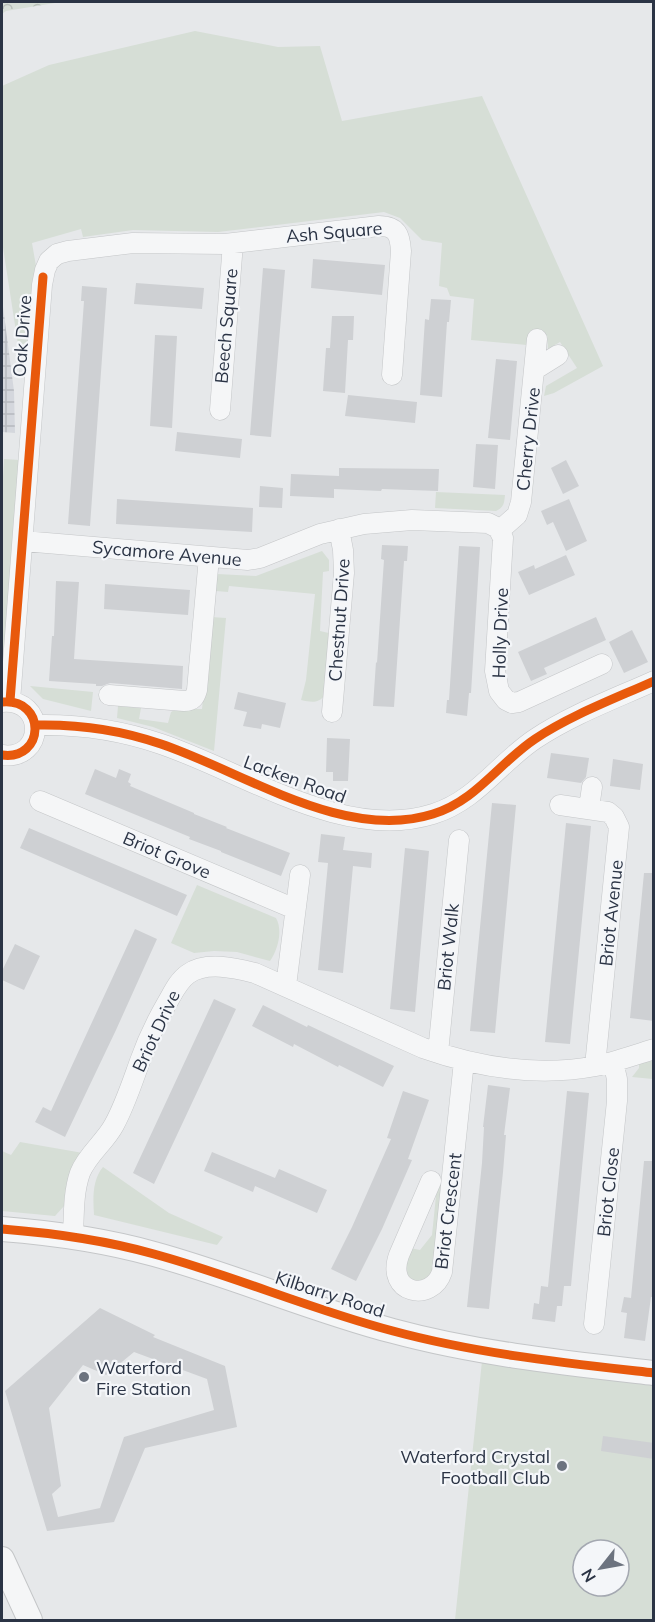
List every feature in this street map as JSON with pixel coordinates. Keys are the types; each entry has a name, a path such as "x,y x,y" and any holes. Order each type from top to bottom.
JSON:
{"street":[{"name":"Ash Square","path":"233,243 379,226 392,228 400,238 401,251 392,375"},
{"name":"Beech Square","path":"219,410 233,243"},
{"name":"Oak Drive","path":"22,541 42,285 49,261 57,254 68,251 126,244 233,243"},
{"name":"Cherry Drive","path":"500,530 517,515 521,502 537,339"},
{"path":"534,370 558,355"},
{"name":"Sycamore Avenue","path":"22,541 243,560 255,559 339,529 375,522 412,520 489,522 500,530"},
{"name":"Chestnut Drive","path":"332,712 344,573 339,529"},
{"name":"Holly Drive","path":"500,530 503,546 495,665 498,686 503,698 512,703 519,702 602,664"},
{"path":"2,761 27,749 35,734 33,718 24,706 6,701 22,541"},
{"path":"109,695 184,701 195,697 209,557"},
{"name":"Lacken Road","path":"35,725 80,726 131,735 183,752 317,808 359,818 383,821 402,820 433,815 459,804 535,739 576,717 654,681"},
{"path":"589,808 592,787"},
{"name":"Briot Grove","path":"39,801 295,909"},
{"name":"Briot Avenue","path":"560,805 605,811 613,815 618,824 604,1064"},
{"name":"Briot Walk","path":"438,1053 459,840"},
{"path":"286,986 300,875"},
{"name":"Briot Drive","path":"73,1237 76,1193 82,1168 110,1132 117,1119 153,1028 174,990 182,978 200,968 230,968 255,973 376,1028 464,1061 498,1067 562,1070 604,1064 654,1049"},
{"name":"Briot Crescent","path":"431,1181 399,1254 396,1267 396,1274 402,1283 416,1290 433,1286 439,1280 442,1272 464,1061"},
{"name":"Briot Close","path":"594,1324 618,1093 616,1073 604,1064"},
{"name":"Kilbarry Road","path":"2,1228 73,1237 156,1254 351,1319 433,1341 550,1361 654,1373"},
{"path":"2,1559 30,1620"}],"shaded area":[{"path":"2,299 14,391 15,433 2,432"}],"green space":[{"path":"2,2 61,2 6,11 2,14"},
{"path":"195,31 278,47 320,46 342,121 482,96 603,366 554,393 544,396 546,386 577,368 560,342 548,349 547,335 529,333 527,345 471,340 474,299 450,296 447,288 439,286 442,243 422,240 400,218 384,212 218,232 133,230 83,237 81,229 32,243 36,266 29,352 19,351 2,241 2,86 49,65"},
{"path":"4,459 20,460 2,660 2,494"},
{"path":"436,492 505,495 503,505 496,511 435,508"},
{"path":"322,551 329,560 329,571 323,572 320,631 333,634 325,695 320,700 311,702 301,700 306,680 315,594 229,586 228,592 216,591 217,574 256,576"},
{"path":"211,617 226,618 214,751 153,727 117,718 118,706 141,708 139,719 168,723 171,712 176,709 202,709"},
{"path":"30,686 93,692 91,711 43,699"},
{"path":"197,885 276,918 279,940 270,961 237,952 194,953 171,943"},
{"path":"653,1059 653,1079 632,1077 639,1068 639,1063"},
{"path":"20,1142 83,1153 65,1205 55,1216 2,1211 2,1151 11,1155"},
{"path":"103,1167 169,1213 223,1237 217,1245 94,1215 95,1184"},
{"path":"442,1184 433,1275 420,1283 404,1275 410,1248 420,1250 432,1235 437,1186"},
{"name":"Waterford Crystal Football Club","path":"482,1361 653,1381 653,1620 455,1620"}],"building":[{"path":"313,259 385,265 382,295 311,288"},
{"path":"263,268 285,270 271,437 250,435"},
{"path":"136,283 204,288 202,309 134,304"},
{"path":"82,286 107,288 90,526 68,524 84,301 81,301"},
{"path":"431,299 451,300 449,322 447,322 442,397 420,395 425,319 429,320"},
{"path":"332,316 354,316 353,340 348,340 345,393 323,391 326,348 330,348"},
{"path":"155,335 177,336 172,428 150,426"},
{"path":"496,359 517,361 510,440 488,438"},
{"path":"348,395 417,402 415,423 345,416"},
{"path":"177,432 242,439 240,458 175,451"},
{"path":"476,444 498,445 495,489 473,487"},
{"path":"566,460 579,486 563,494 551,468"},
{"path":"339,468 439,469 438,491 334,489 334,498 290,496 291,474 339,476"},
{"path":"260,486 283,488 282,508 259,507"},
{"path":"117,499 253,508 252,532 116,524"},
{"path":"569,499 587,541 566,551 553,522 547,525 541,511"},
{"path":"382,545 408,546 407,561 404,561 394,707 373,706 384,560 381,559"},
{"path":"459,546 480,547 471,693 469,693 467,716 446,713 447,700 449,700"},
{"path":"566,555 575,575 529,595 518,572 534,565 535,569"},
{"path":"56,581 79,582 74,659 183,666 182,689 110,683 96,686 96,684 49,681 52,636 54,636"},
{"path":"105,584 190,590 188,615 104,609"},
{"path":"596,617 606,640 544,668 547,674 531,681 518,652"},
{"path":"632,630 648,662 624,673 609,642"},
{"path":"238,692 286,703 280,728 262,724 261,729 243,726 247,712 234,709"},
{"path":"327,738 350,739 348,781 333,781 333,772 326,772"},
{"path":"551,753 589,758 586,777 581,783 547,778"},
{"path":"613,759 643,764 640,790 610,786"},
{"path":"95,769 116,778 119,769 131,774 128,782 130,786 290,853 281,876 85,794"},
{"path":"492,803 516,805 495,1033 470,1031"},
{"path":"566,823 591,826 570,1044 545,1042"},
{"path":"29,828 187,895 177,916 20,848"},
{"path":"321,834 345,837 343,850 372,853 371,868 353,866 343,973 318,970 328,863 318,862"},
{"path":"405,848 429,851 415,1012 390,1009"},
{"path":"644,873 654,873 654,1021 630,1018"},
{"path":"135,929 157,939 65,1137 35,1122 43,1107 51,1111"},
{"path":"15,944 40,956 24,990 2,980 2,971"},
{"path":"214,999 236,1009 154,1184 133,1173"},
{"path":"263,1005 394,1066 383,1087 252,1026"},
{"path":"488,1085 510,1088 489,1309 467,1307"},
{"path":"403,1091 429,1100 408,1159 412,1160 356,1281 331,1269 391,1139 387,1138"},
{"path":"567,1091 589,1093 571,1286 564,1286 562,1306 557,1306 555,1322 532,1319 534,1303 539,1304 541,1286 548,1287"},
{"path":"212,1152 275,1178 279,1169 327,1190 317,1213 255,1186 253,1192 204,1171"},
{"path":"644,1161 654,1161 654,1297 651,1297 645,1341 624,1338 627,1313 621,1312 624,1297 631,1298"},
{"path":"100,1308 155,1335 153,1337 225,1366 237,1427 145,1448 114,1522 47,1531 5,1391","holes":["134,1352 207,1379 214,1410 124,1437 100,1508 58,1517 52,1494 61,1486 49,1408 83,1365 106,1375"]},
{"path":"603,1436 654,1443 654,1459 601,1451"}],"cycle path":[{"path":"10,701 43,277"},
{"path":"35,725 83,727 130,735 193,756 260,786 330,812 365,819 399,820 433,814 448,808 475,791 522,749 549,730 654,681"},
{"path":"2,702 17,703 27,709 33,719 35,729 33,740 26,749 16,754 2,755"},
{"path":"2,1229 78,1238 135,1249 214,1272 363,1323 425,1339 522,1357 654,1373"}],"place":[{"name":"Waterford Fire Station","path":"84,1377"},
{"name":"Waterford Crystal Football Club","path":"562,1466"}]}
